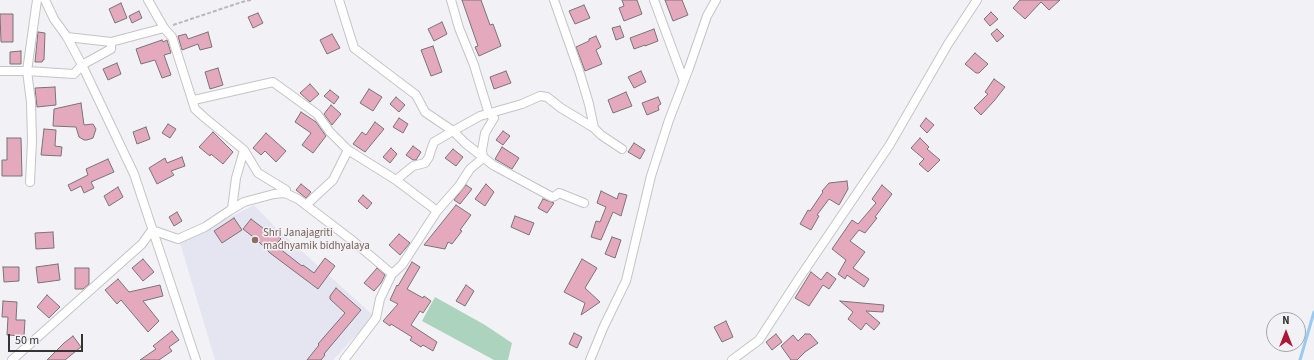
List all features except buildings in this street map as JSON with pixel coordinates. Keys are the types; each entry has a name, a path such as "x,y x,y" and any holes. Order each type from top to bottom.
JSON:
{"street":[{"path":"30,182 32,141 31,102 27,71 37,0"},
{"path":"45,0 54,20 67,37 82,65 134,174 196,360"},
{"path":"148,0 164,28 172,37 194,100 195,108 244,150 258,173 286,190 285,193"},
{"path":"339,0 354,48 416,95 425,112 453,131 493,165 552,197 559,193 584,202"},
{"path":"450,0 458,28 474,65 490,114 494,118 485,133 482,150 483,158"},
{"path":"554,0 580,74 594,128"},
{"path":"654,0 684,81"},
{"path":"590,360 604,326 626,281 651,176 669,120 707,16 716,0"},
{"path":"732,360 759,340 889,146 948,44 977,0"},
{"path":"67,37 111,42 164,28"},
{"path":"0,71 74,74 82,65 111,49 111,42"},
{"path":"194,100 273,82 317,114 330,132 348,150 396,180 437,211"},
{"path":"396,180 413,166 425,163 429,157 430,150 434,142 470,120 522,104 540,96 546,97 594,128 600,135 622,150"},
{"path":"232,209 236,178 244,150"},
{"path":"306,205 333,180 348,150"},
{"path":"344,360 376,318 380,299 392,274 402,265 437,211 459,186 470,170 483,158"},
{"path":"152,230 178,238 205,227 244,202 274,194 285,193 298,199 306,205 353,241 392,274"},
{"path":"12,360 142,244 152,230"}],"path":[{"path":"164,28 251,0"}],"shaded area":[{"path":"254,205 275,227 374,316 333,360 215,360 180,243"}],"green space":[{"path":"435,297 485,325 512,343 508,360 494,360 422,321"}],"waterway":[{"path":"1300,360 1314,312"}],"place":[{"name":"Shri Janajagriti madhyamik bidhyalaya","path":"255,240"}]}
